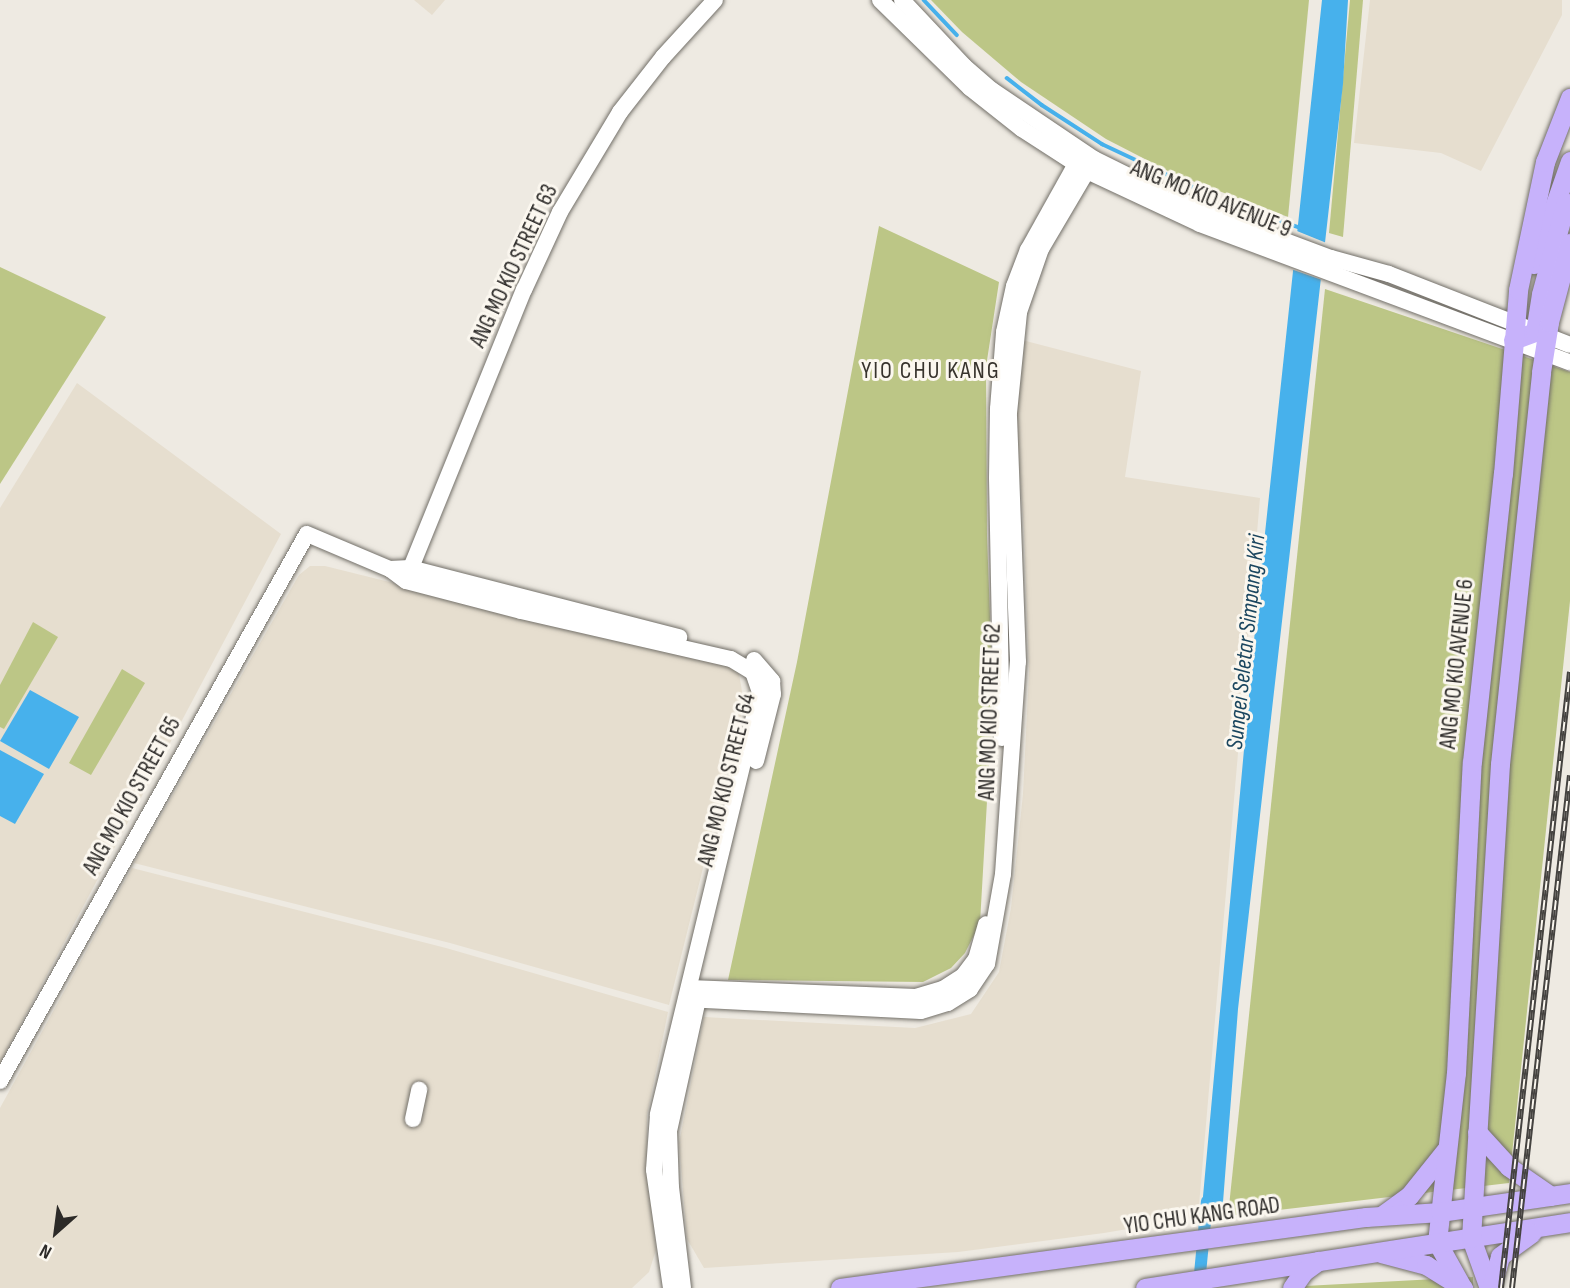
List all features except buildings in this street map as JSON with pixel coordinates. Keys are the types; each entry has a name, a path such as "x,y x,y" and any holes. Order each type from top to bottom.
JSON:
{"main road":[{"name":"ANG MO KIO AVENUE 6","path":"1437,1242 1458,1045 1472,762 1503,474 1520,276 1545,162 1570,98"},
{"path":"1542,340 1514,332 1523,313 1540,242 1570,161"},
{"path":"1490,1288 1471,1238 1500,764 1549,260 1570,190"},
{"path":"1542,340 1570,243"},
{"path":"1477,1132 1509,1167 1560,1195"},
{"path":"1383,1214 1409,1196 1447,1147"},
{"name":"YIO CHU KANG ROAD","path":"840,1288 1383,1214 1440,1212 1560,1195"},
{"path":"1145,1288 1570,1223"},
{"path":"1490,1288 1500,1256 1542,1227"},
{"path":"1437,1242 1463,1288"},
{"path":"1374,1251 1426,1265 1463,1288"},
{"path":"1292,1288 1303,1272 1319,1261"}],"street":[{"name":"ANG MO KIO STREET 63","path":"408,574 524,290 560,212 620,112 663,57 715,0"},
{"name":"ANG MO KIO AVENUE 9","path":"880,0 970,88 1085,162 1286,247 1514,332"},
{"name":"ANG MO KIO AVENUE 9","path":"902,0 964,66 1085,162"},
{"name":"ANG MO KIO STREET 62","path":"693,995 921,1011 948,1003 971,989 987,964 1003,874 1018,662 1009,413 1019,312 1041,249 1085,162"},
{"path":"1542,340 1570,345"},
{"path":"1542,340 1570,362"},
{"name":"ANG MO KIO STREET 64","path":"307,534 408,574 745,653 762,667 772,681 771,703 693,995 665,1076 654,1147 654,1170 671,1288"},
{"name":"ANG MO KIO STREET 65","path":"0,1081 307,534"},
{"name":"ANG MO KIO STREET 64","path":"683,1288 670,1180 669,1131 693,995"},
{"path":"412,1119 419,1090"}],"shaded area":[{"path":"414,0 445,0 432,15"},
{"path":"1370,0 1562,0 1562,15 1481,171 1441,153 1354,143"},
{"path":"1022,340 1141,371 1125,477 1260,498 1198,1217 1104,1233 958,1252 704,1268 687,1239 679,1143 704,1017 915,1028 971,1014 999,972 1011,908 1023,794 1029,672 1024,530 1015,412"},
{"path":"77,383 281,534 0,1063 0,508"},
{"path":"310,566 325,566 727,666 739,674 744,703 669,1005 450,943 134,863 299,575"},
{"path":"132,868 446,948 668,1012 647,1115 647,1162 656,1250 649,1272 632,1288 0,1288 0,1108"}],"green space":[{"path":"931,0 1309,0 1288,217 1174,174 1106,139 1021,82 962,32"},
{"path":"1350,0 1363,0 1343,237 1329,233"},
{"path":"879,226 999,282 986,367 987,536 993,697 980,923 965,953 951,968 923,982 728,980 797,662"},
{"path":"0,267 106,317 0,484"},
{"path":"1325,289 1570,372 1570,601 1509,1183 1228,1216"},
{"path":"33,622 58,637 4,729 0,727 0,685"},
{"path":"122,669 145,683 91,775 69,763"},
{"path":"1473,1277 1473,1288 1305,1288 1305,1286"}],"water":[{"path":"1322,0 1348,0 1343,84 1238,1009 1222,1215 1201,1218 1257,608"},
{"path":"30,690 79,717 49,769 0,741"},
{"path":"0,750 44,774 15,824 0,816"}],"pier":[{"path":"1292,229 1329,244 1325,281 1288,268"}],"waterway":[{"path":"924,0 957,35"},
{"path":"1007,78 1042,105 1102,144 1217,198"},
{"path":"1263,215 1298,227"},
{"name":"Sungei Seletar Simpang Kiri","path":"1199,1284 1207,1201"}],"railway":[{"path":"1501,1288 1570,672"},
{"path":"1512,1288 1570,775"}],"district":[{"name":"YIO CHU KANG","path":"931,371"}]}
